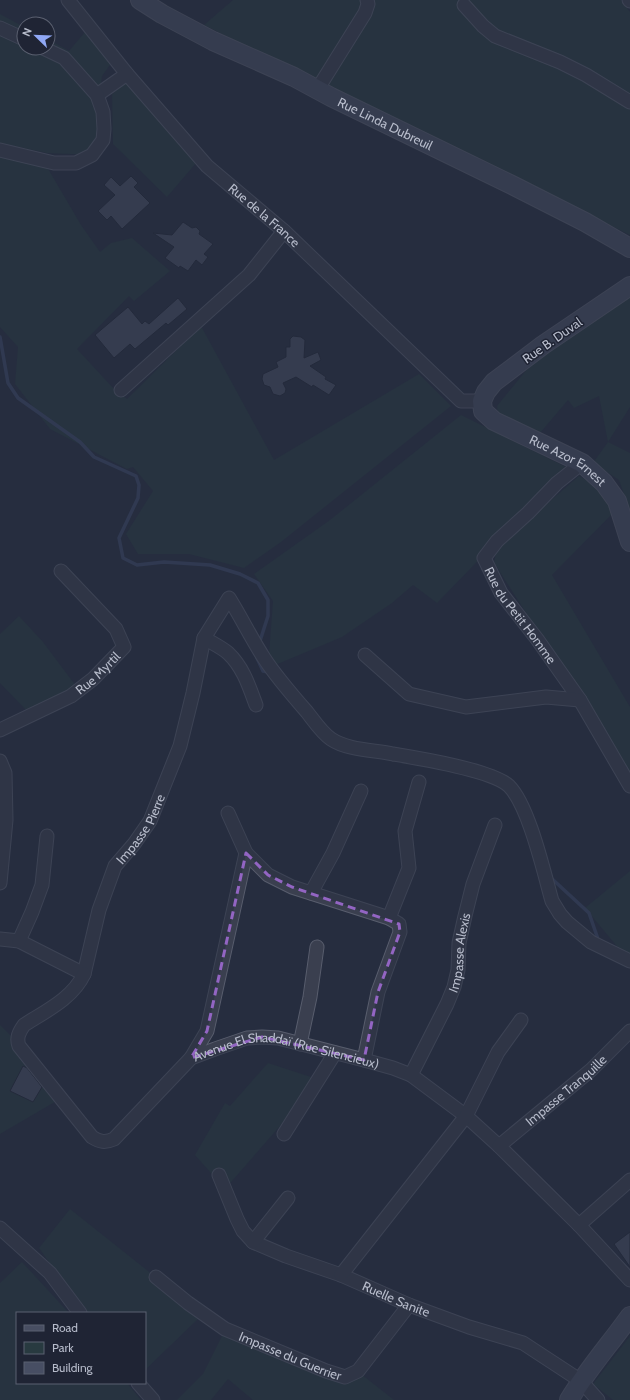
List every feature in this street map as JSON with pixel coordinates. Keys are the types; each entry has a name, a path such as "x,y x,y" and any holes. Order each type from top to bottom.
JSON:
{"street":[{"name":"Rue de la France","path":"68,0 127,74 207,166 284,231 461,401 482,401"},
{"name":"Rue Linda Dubreuil","path":"140,0 162,14 213,41 294,77 317,90 512,185 585,222 630,248"},
{"path":"317,90 365,13 368,4 367,0"},
{"path":"464,5 483,26 495,36 560,62 586,75 630,102"},
{"path":"0,28 16,35"},
{"path":"0,150 54,163 76,163 92,155 104,140 103,112 97,95 64,58 56,54"},
{"path":"97,95 127,74"},
{"path":"121,390 249,275 284,231"},
{"name":"Rue B. Duval","path":"482,401 486,392 494,382 543,345 630,286"},
{"name":"Rue Azor Ernest","path":"482,401 484,411 494,421 582,463 604,483 617,501 630,542"},
{"name":"Rue du Petit Homme","path":"582,463 557,483 528,513 496,541 484,558 501,593 537,639 580,700 630,786"},
{"name":"Rue Myrtil","path":"0,730 71,696 92,679 124,647 116,629 61,571"},
{"name":"Impasse Pierre","path":"84,974 99,910 115,866 134,844 150,821 180,746 204,638 229,598 264,659 301,706 331,739 347,746 474,771 508,785 526,816 552,901 560,914 591,942 630,961"},
{"path":"204,638 229,654 244,674 256,705"},
{"path":"365,655 409,694 466,707 546,697 580,700"},
{"path":"0,761 5,773 6,820 0,883"},
{"path":"389,918 409,868 405,831 419,782"},
{"path":"311,893 333,853 361,791"},
{"path":"228,813 246,853 268,876 292,887 389,918 398,924 400,932 378,992 364,1060"},
{"name":"Impasse Alexis","path":"411,1075 454,987 458,970 459,943 469,897 495,825"},
{"path":"19,941 42,885 47,836"},
{"path":"191,1058 207,1031 246,853"},
{"path":"0,939 19,941 84,974"},
{"path":"300,1044 310,997 317,947"},
{"name":"Avenue El Shaddaï (Rue Silencieux)","path":"84,974 80,983 71,993 24,1025 20,1030 18,1041 19,1046 92,1137 102,1142 109,1142 114,1139 191,1058 215,1049 255,1038 278,1038 364,1060 411,1075 466,1116 499,1146 579,1225 630,1280"},
{"path":"341,1274 466,1116 498,1052 520,1020"},
{"name":"Impasse Tranquille","path":"499,1146 591,1070 630,1031"},
{"path":"284,1134 335,1053"},
{"name":"Ruelle Sanite","path":"219,1175 236,1219 243,1231 253,1242 286,1256 341,1274 409,1304 469,1327 523,1343 581,1381 598,1400"},
{"path":"579,1225 630,1180"},
{"path":"253,1242 288,1198"},
{"path":"0,1228 50,1273 79,1312"},
{"name":"Impasse du Guerrier","path":"156,1277 188,1303 225,1329 326,1371 345,1377 358,1371 409,1304"},
{"path":"569,1400 581,1381 630,1316"},
{"path":"139,1384 153,1400"}],"highlighted area":[{"path":"246,853 268,875 292,887 399,924 400,932 378,992 364,1060 262,1037 191,1058 207,1031"}],"green space":[{"path":"233,0 621,0 630,12 630,235 419,133 204,25"},
{"path":"0,14 16,23 16,56 56,56 56,44 69,51 85,32 112,62 102,76 100,93 104,140 93,155 47,153 0,143"},
{"path":"126,83 197,162 167,197 113,144 112,94"},
{"path":"0,151 47,167 81,225 100,252 111,243 132,238 170,271 134,301 129,296 77,349 114,389 127,399 201,326 274,460 419,374 451,406 281,542 244,568 189,554 138,554 126,534 153,491 133,467 127,469 50,429 15,384 18,347 0,327"},
{"path":"630,296 630,407 608,442 599,396 574,408 568,400 540,433 498,414 497,406 533,362"},
{"path":"461,415 568,468 437,603 413,585 392,603 342,637 268,668 273,601 254,574 330,520"},
{"path":"608,442 630,453 630,511 619,480 593,463"},
{"path":"579,476 601,488 612,514 552,575 630,707 630,774 494,563 497,547"},
{"path":"19,616 43,642 76,686 27,711 0,683 0,634"},
{"path":"630,871 630,962 585,908"},
{"path":"0,1025 44,1069 65,1096 0,1134"},
{"path":"268,1063 314,1078 308,1094 225,1189 195,1155 225,1103 230,1106"},
{"path":"70,1209 148,1271 199,1318 146,1369 146,1312 84,1312 39,1248"},
{"path":"22,1262 68,1312 16,1312 16,1384 128,1384 141,1400 0,1400 0,1283"},
{"path":"224,1332 340,1381 352,1382 361,1374 394,1400 253,1400 228,1379 211,1400 177,1400 203,1374"},
{"path":"630,1336 630,1400 613,1400 593,1384"}],"building":[{"path":"131,176 138,183 134,187 150,203 122,229 111,216 107,220 98,211 115,195 104,185 111,177 120,186"},
{"path":"183,222 192,228 196,227 200,231 199,234 213,244 204,254 208,257 202,265 196,260 188,271 180,266 179,268 165,258 174,247 153,233 172,235"},
{"path":"178,298 187,309 168,325 166,323 135,349 130,344 114,358 95,335 128,307 142,324 145,321 149,324"},
{"path":"293,336 301,337 305,340 304,358 318,352 321,360 310,366 326,377 325,379 336,385 329,395 296,377 283,383 286,389 285,393 280,396 273,394 270,387 264,385 262,379 263,374 278,367 276,362 286,357 286,347 290,347 290,339"},
{"path":"23,1066 27,1068 42,1087 33,1102 10,1091"},
{"path":"630,1232 630,1267 614,1244"}],"waterway":[{"path":"0,337 8,383 18,398 80,442 94,457 136,476 139,485 138,498 119,538 123,558 137,565 164,562 210,565 240,574 258,583 268,600 268,616 259,644"},
{"path":"257,658 263,671 268,672"},
{"path":"550,877 589,913 599,942"}]}
